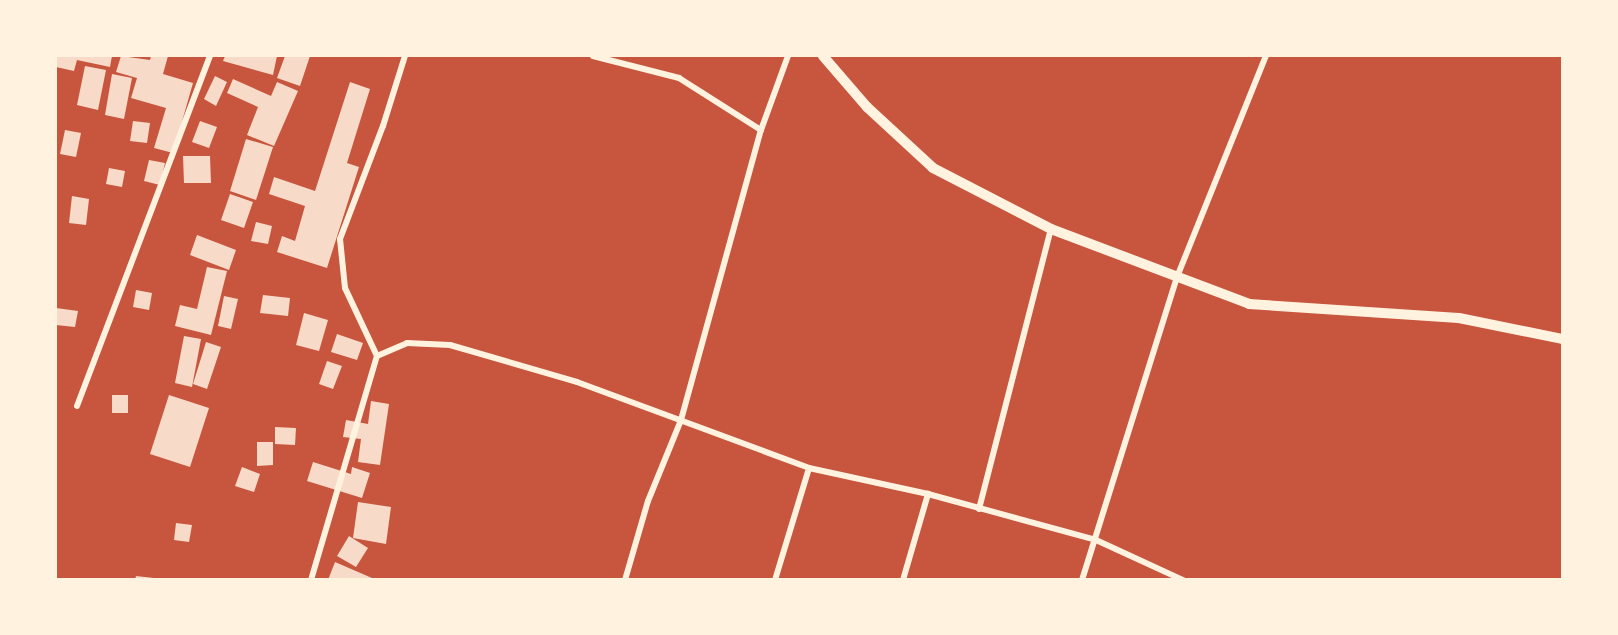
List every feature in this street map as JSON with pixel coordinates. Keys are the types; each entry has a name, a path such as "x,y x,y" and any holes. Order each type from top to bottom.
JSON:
{"street":[{"path":"77,406 210,56"},
{"path":"310,579 377,356 345,288 340,239 383,126 405,56"},
{"path":"593,56 679,78 761,130"},
{"path":"625,579 648,501 681,420 761,130 788,56"},
{"path":"823,56 867,107 933,168 1051,229 1249,304 1459,318 1563,339"},
{"path":"1082,579 1177,277 1266,56"},
{"path":"979,509 1051,229"},
{"path":"377,356 408,343 450,345 577,382 809,468 928,494 1096,540 1183,579"},
{"path":"775,579 809,468"},
{"path":"903,579 928,494"}],"building":[{"path":"56,56 112,56 110,67 77,60 74,71 56,67"},
{"path":"121,56 150,60 151,56 168,56 163,74 193,83 173,153 154,148 166,108 131,98 137,78 116,72"},
{"path":"225,56 277,56 273,75 223,61"},
{"path":"285,56 310,56 300,86 277,78"},
{"path":"85,66 106,70 98,110 77,105"},
{"path":"112,74 132,78 124,119 105,115"},
{"path":"215,76 227,82 216,106 204,99"},
{"path":"233,79 271,96 277,82 298,91 274,146 247,135 258,107 227,93"},
{"path":"350,82 370,89 347,163 359,167 327,268 277,252 282,236 295,241 305,206 269,194 274,177 315,191"},
{"path":"133,121 150,123 147,143 130,141"},
{"path":"200,121 217,127 209,148 192,142"},
{"path":"65,130 81,133 76,157 60,154"},
{"path":"246,139 273,147 256,200 230,191"},
{"path":"183,156 210,156 211,183 184,183"},
{"path":"149,160 165,163 160,185 144,181"},
{"path":"109,168 125,171 122,187 106,184"},
{"path":"230,194 253,202 244,228 221,220"},
{"path":"72,196 89,199 86,225 69,223"},
{"path":"256,222 272,226 268,244 251,241"},
{"path":"197,235 236,250 229,270 190,255"},
{"path":"207,267 227,271 211,335 175,326 180,305 197,309"},
{"path":"136,290 152,293 149,310 133,307"},
{"path":"263,295 290,298 288,316 260,313"},
{"path":"224,296 238,299 231,329 218,326"},
{"path":"56,308 78,311 75,327 56,325"},
{"path":"304,313 328,320 319,351 296,345"},
{"path":"337,334 363,343 357,360 331,352"},
{"path":"184,336 201,339 192,387 175,383"},
{"path":"206,342 221,347 207,389 193,384"},
{"path":"327,361 342,366 333,389 319,384"},
{"path":"112,395 128,395 128,413 112,413"},
{"path":"169,395 209,408 190,467 150,454"},
{"path":"371,401 389,404 380,465 358,462 361,439 343,437 346,420 368,424"},
{"path":"275,427 296,428 295,445 275,444"},
{"path":"257,442 273,442 273,465 257,466"},
{"path":"313,462 351,474 352,467 370,473 362,498 307,481"},
{"path":"242,467 260,474 254,492 235,486"},
{"path":"358,502 391,507 386,544 353,538"},
{"path":"176,523 192,525 189,542 174,540"},
{"path":"349,536 368,548 356,567 337,556"},
{"path":"335,562 372,578 372,580 328,580"},
{"path":"136,576 154,578 153,580 135,580"}]}
